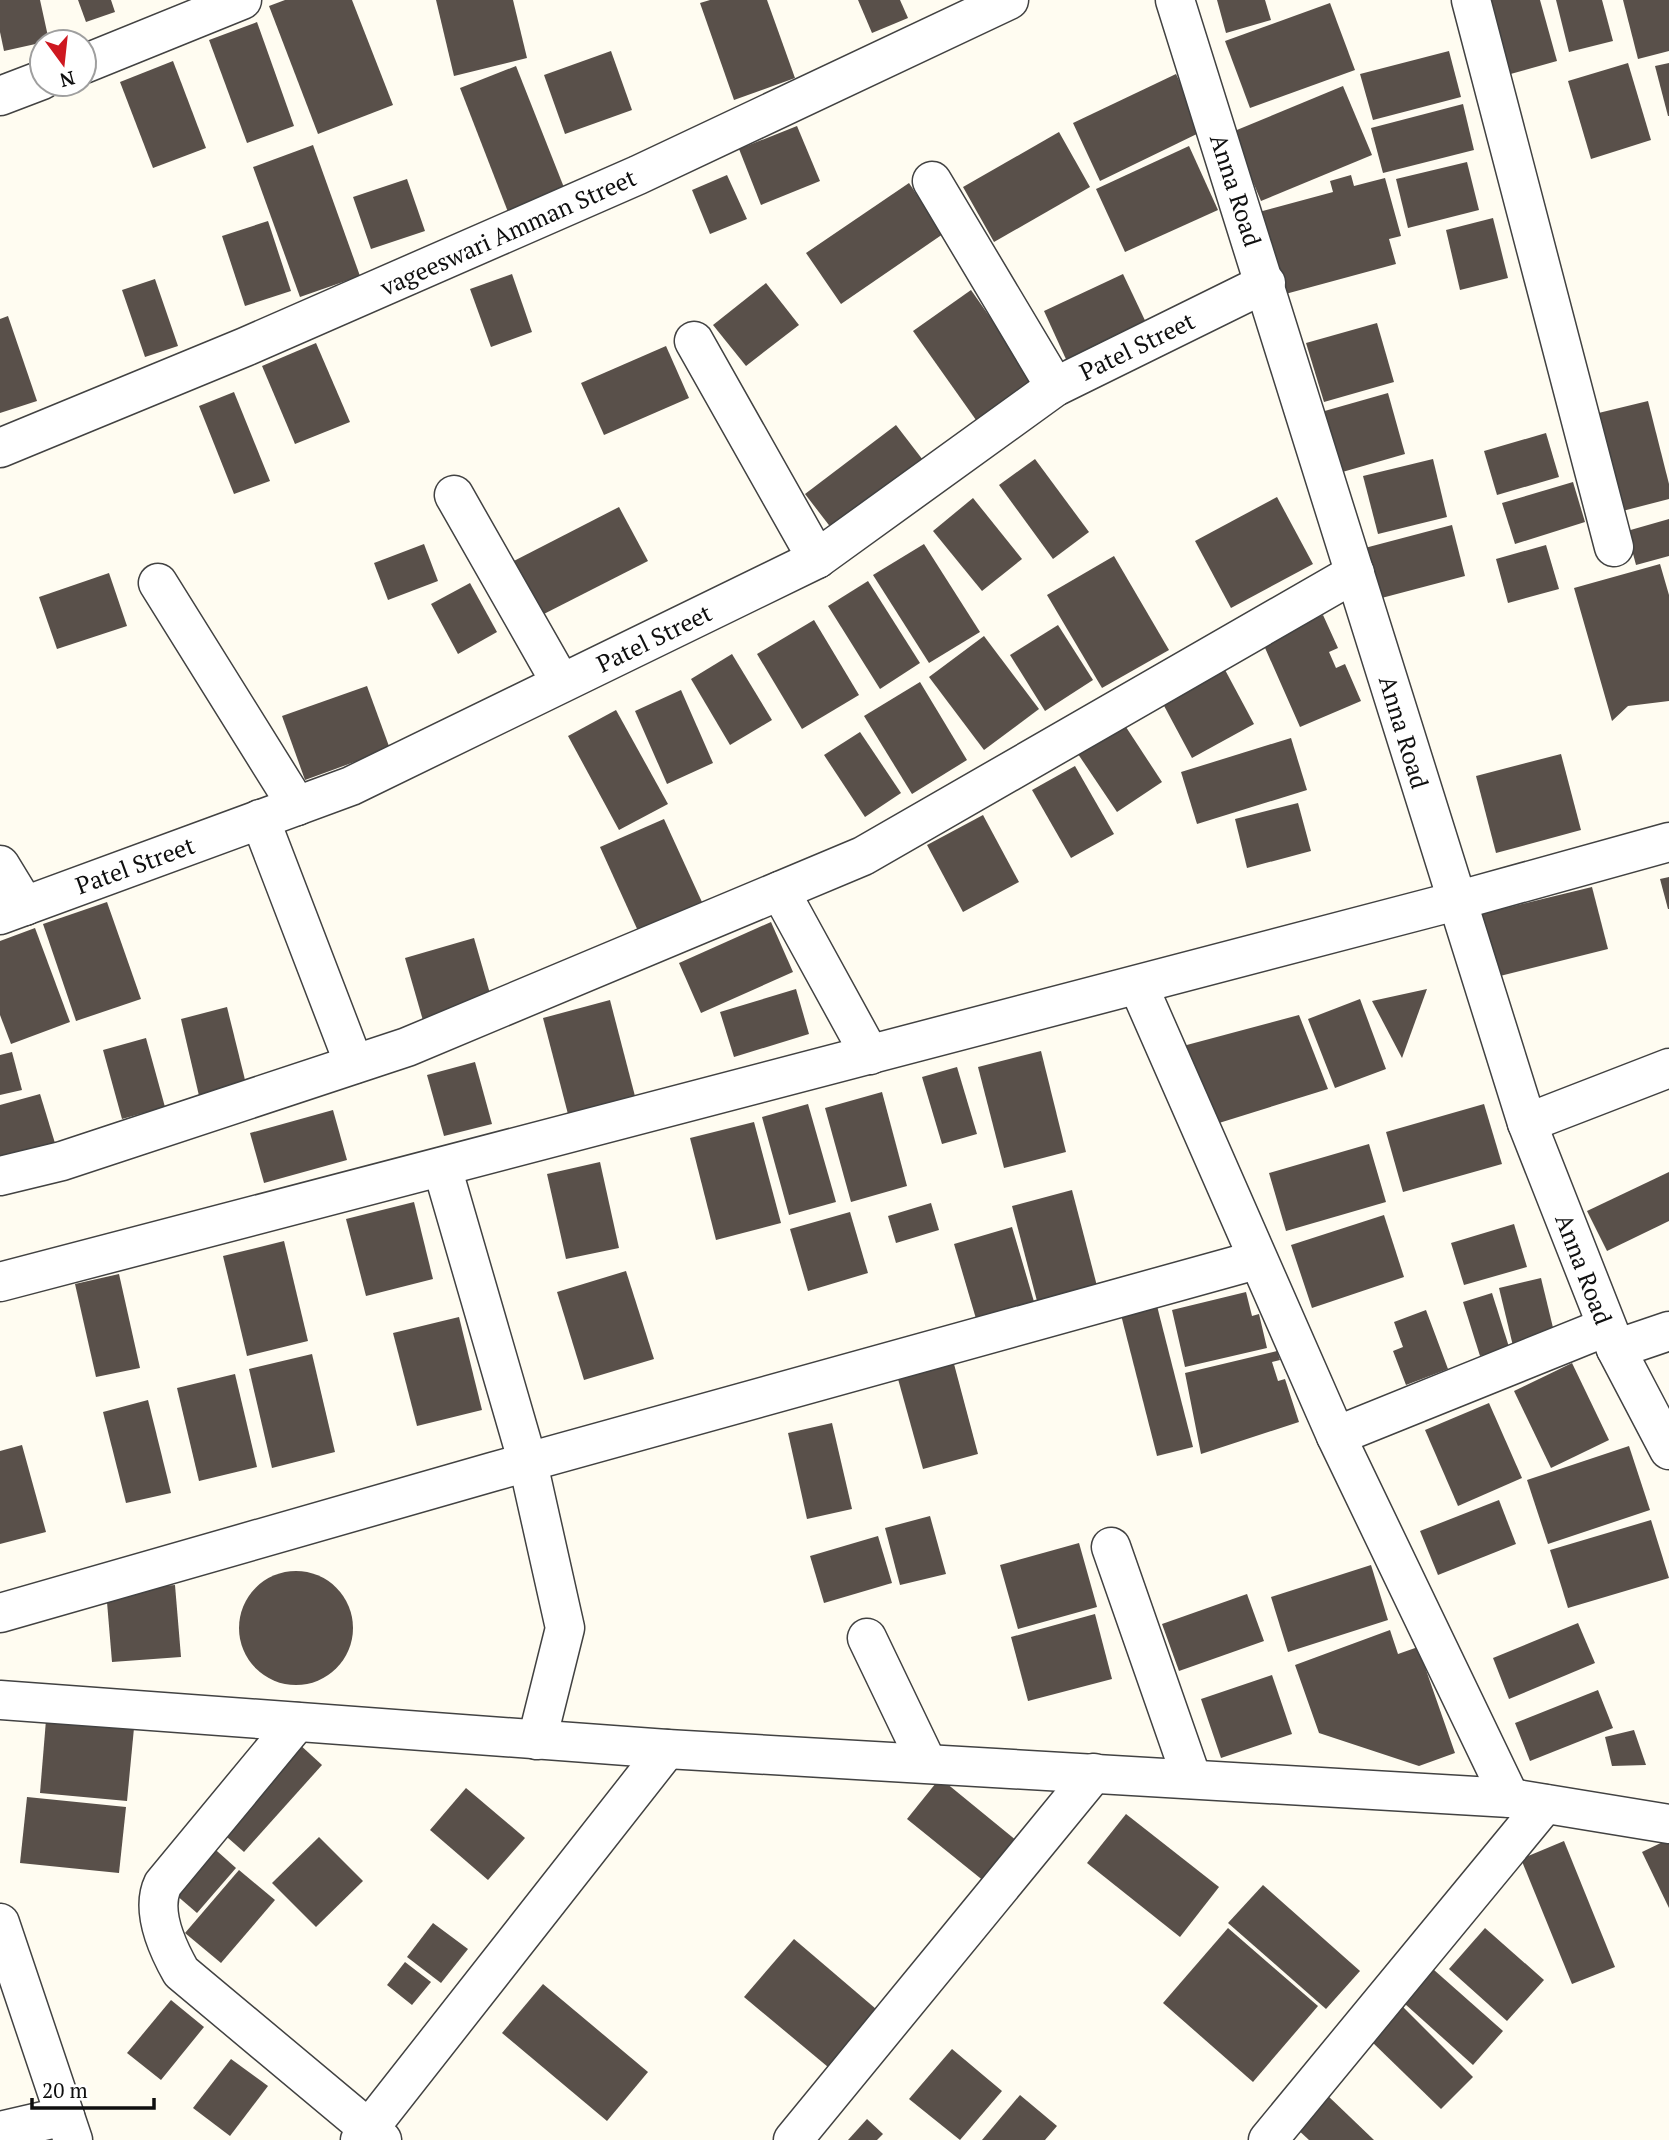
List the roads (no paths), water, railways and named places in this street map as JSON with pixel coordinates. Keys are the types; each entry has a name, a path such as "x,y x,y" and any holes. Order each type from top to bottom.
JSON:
{"street":[{"path":"98,58 242,0"},
{"name":"vageeswari Amman Street","path":"0,448 245,347 638,175 1009,0"},
{"name":"Anna Road","path":"1175,0 1266,283 1527,1123 1611,1338 1669,1450"},
{"path":"1471,0 1614,547"},
{"path":"0,96 28,85"},
{"path":"932,181 1055,387"},
{"name":"Patel Street","path":"12,910 351,786 817,559 1055,387 1266,283"},
{"path":"694,341 817,559"},
{"path":"454,495 561,683"},
{"path":"0,1176 62,1161 407,1047 863,856 1355,573"},
{"path":"158,583 297,806"},
{"path":"260,819 354,1065"},
{"path":"0,1282 1138,985 1669,842"},
{"path":"0,865 12,910"},
{"path":"780,891 870,1055"},
{"path":"1138,985 1256,1260 1336,1436 1527,1801"},
{"path":"1527,1123 1669,1068"},
{"path":"442,1167 528,1463 565,1628 537,1740"},
{"path":"0,1613 1256,1260"},
{"path":"1336,1436 1611,1338 1669,1331"},
{"path":"1111,1547 1192,1779"},
{"path":"867,1638 927,1763"},
{"path":"0,1700 537,1740 1527,1801 1669,1824"},
{"path":"297,1722 163,1884 157,1903 172,1955 181,1972 371,2137 667,1748"},
{"path":"793,2140 1094,1773"},
{"path":"1268,2140 1527,1801"},
{"path":"0,1923 69,2128 0,2131"}]}
